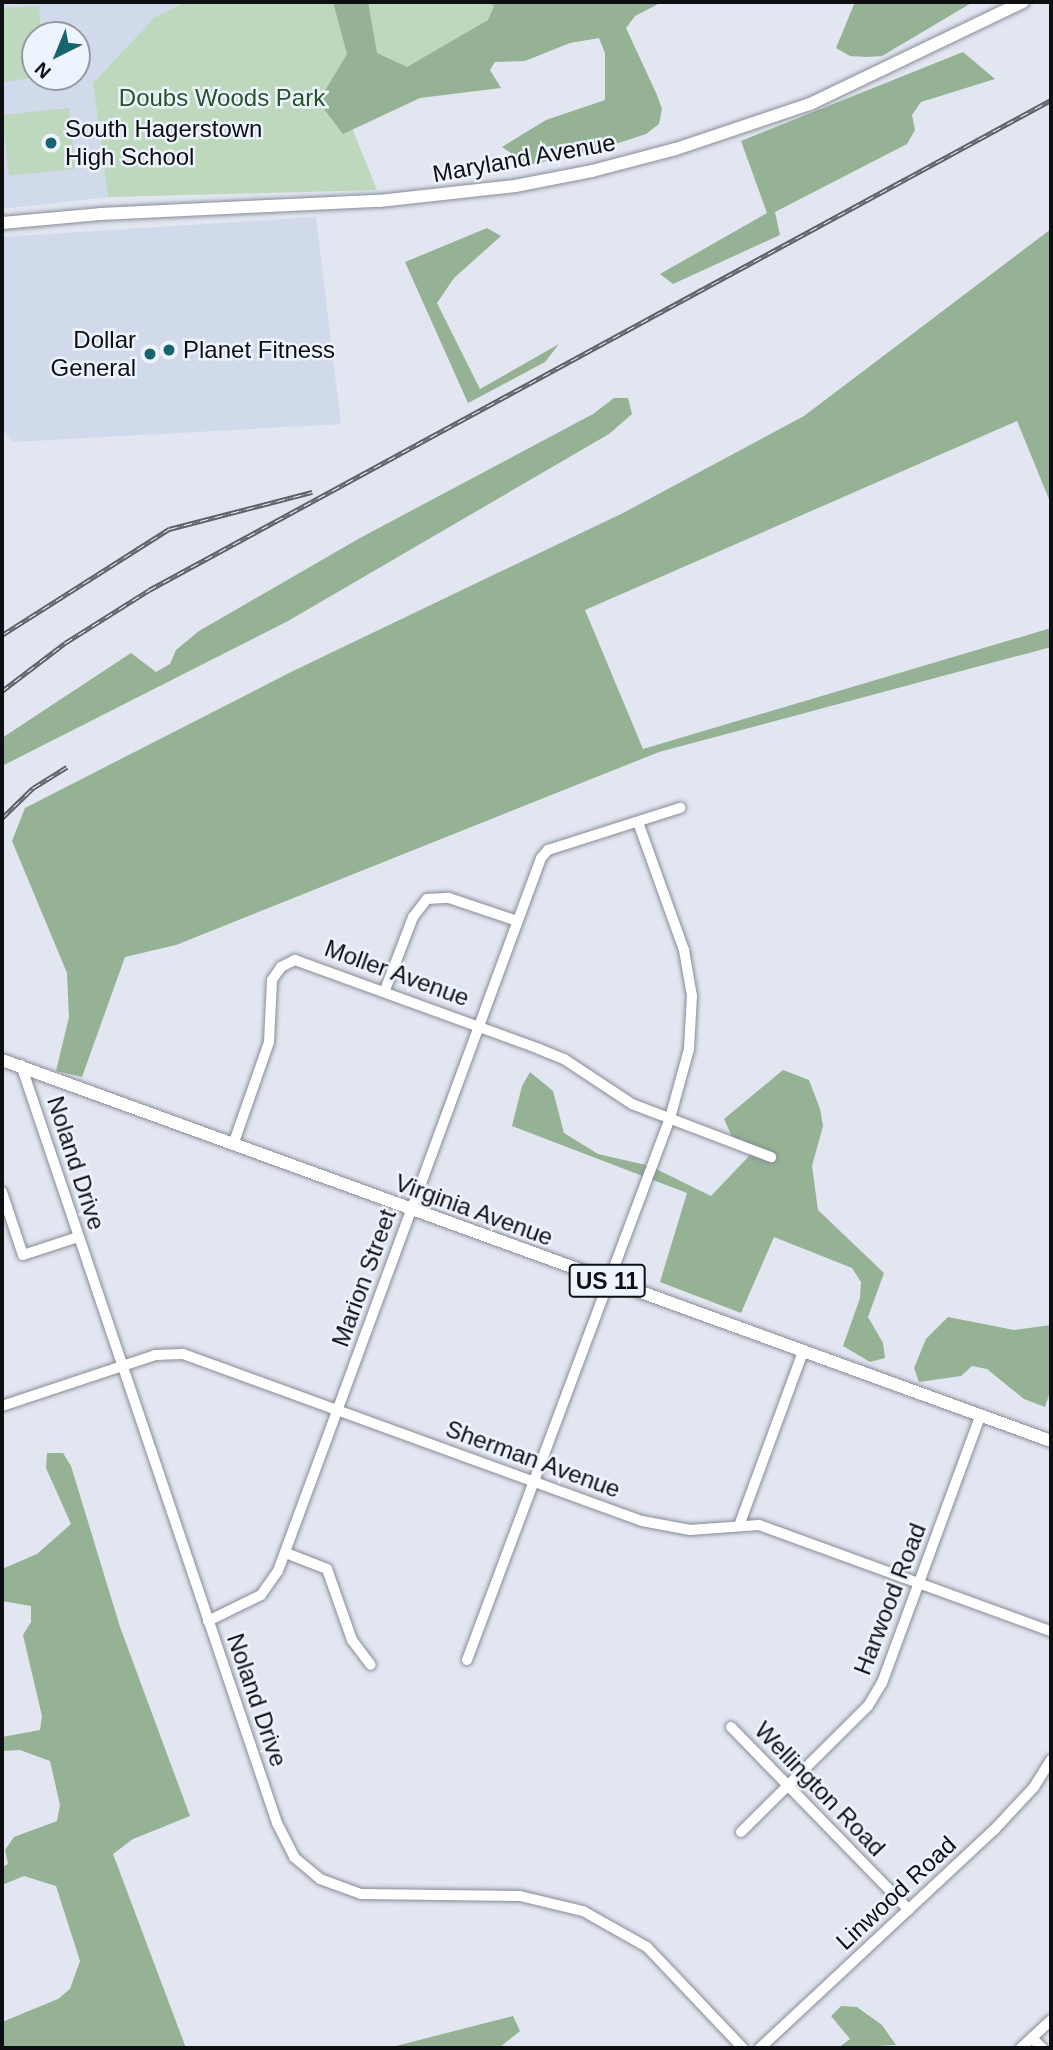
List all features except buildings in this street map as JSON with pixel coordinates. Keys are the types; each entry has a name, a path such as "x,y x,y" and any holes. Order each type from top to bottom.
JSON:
{"main road":[{"name":"Maryland Avenue","path":"2,223 100,214 405,199 592,171 676,149 810,103 1023,2"},
{"name":"Virginia Avenue","path":"2,1060 1051,1441"}],"street":[{"name":"Marion Street","path":"208,1621 261,1595 286,1553 517,920 544,853 680,808"},
{"path":"467,1660 606,1280 670,1118 689,1049 692,996 684,950 638,822"},
{"path":"385,990 413,917 427,899 442,896 517,920"},
{"name":"Moller Avenue","path":"233,1145 266,1055 272,980 281,967 295,960 385,990 564,1059 632,1104 771,1157"},
{"name":"Noland Drive","path":"21,1065 277,1824 306,1869 332,1885 361,1894 520,1896 583,1911 647,1947 743,2048"},
{"path":"2,1192 23,1255 78,1237"},
{"path":"740,1523 803,1352"},
{"name":"Sherman Avenue","path":"2,1406 155,1355 183,1354 660,1527 705,1530 740,1523 778,1531 1051,1631"},
{"name":"Harwood Road","path":"741,1832 876,1694 980,1416"},
{"path":"286,1553 327,1569 352,1640 371,1665"},
{"name":"Wellington Road","path":"731,1727 909,1910"},
{"name":"Linwood Road","path":"760,2048 994,1830 1034,1787 1051,1760"},
{"path":"1021,2048 1051,2020"},
{"path":"1032,2038 1042,2048"}],"shaded area":[{"name":"South Hagerstown High School","path":"2,2 185,2 155,17 93,83 108,197 2,209"},
{"path":"316,217 341,424 14,442 2,430 2,237"}],"green space":[{"name":"Doubs Woods Park","path":"185,2 525,2 350,123 377,190 108,197 93,83 155,17"},
{"path":"333,2 368,2 377,53 407,67 488,20 494,6 489,2 662,2 635,16 626,28 662,109 659,124 646,134 600,149 529,165 502,147 546,120 605,100 605,53 599,38 570,43 525,61 495,62 490,70 501,88 420,98 343,134 324,109 323,94 347,54"},
{"path":"855,2 973,2 882,56 866,57 850,56 836,48"},
{"path":"39,6 40,21 21,21 21,79 2,82 2,8"},
{"path":"963,52 995,79 921,102 912,115 915,130 907,144 775,212 780,235 673,284 660,274 767,213 741,141"},
{"path":"69,108 75,169 9,176 2,115"},
{"path":"487,228 501,236 454,278 437,303 480,389 559,344 545,362 468,403 405,262"},
{"path":"1051,229 1051,504 1017,421 585,610 643,749 1051,628 1051,647 659,752 176,945 125,957 82,1077 56,1071 69,1017 67,973 12,841 25,808 293,671 623,513 804,416"},
{"path":"614,398 628,398 632,414 609,434 288,621 2,766 2,738 131,653 156,672 170,664 176,650 199,631 360,538 593,414"},
{"path":"783,1070 809,1080 820,1109 823,1126 812,1166 818,1210 884,1273 868,1317 883,1343 885,1358 870,1362 843,1346 860,1298 861,1282 852,1268 774,1237 741,1313 660,1282 687,1193 512,1126 522,1086 530,1072 553,1091 564,1133 598,1154 650,1166 711,1196 750,1155 732,1137 724,1119"},
{"path":"948,1317 1014,1330 1051,1325 1051,1389 1045,1407 1024,1399 987,1369 972,1366 961,1376 919,1382 914,1368 926,1339"},
{"path":"47,1453 63,1453 71,1466 120,1627 190,1816 133,1839 113,1854 186,2048 2,2048 2,2022 58,1999 70,1989 80,1961 56,1886 24,1876 2,1885 2,1867 8,1864 5,1850 14,1837 57,1821 60,1805 50,1761 20,1750 2,1751 2,1737 40,1730 42,1716 23,1635 31,1622 31,1606 2,1601 2,1569 37,1554 71,1524 46,1468"},
{"path":"841,2006 857,2007 882,2025 896,2045 838,2048 850,2039 831,2016"},
{"path":"513,2016 520,2031 499,2048 388,2048"}],"railway":[{"path":"2,691 65,643 149,590 1051,100"},
{"path":"2,635 169,529 312,492"},
{"path":"2,818 33,788 67,767"}],"place":[{"name":"South Hagerstown High School","path":"51,143"},
{"name":"Planet Fitness","path":"169,350"},
{"name":"Dollar General","path":"150,354"}]}
